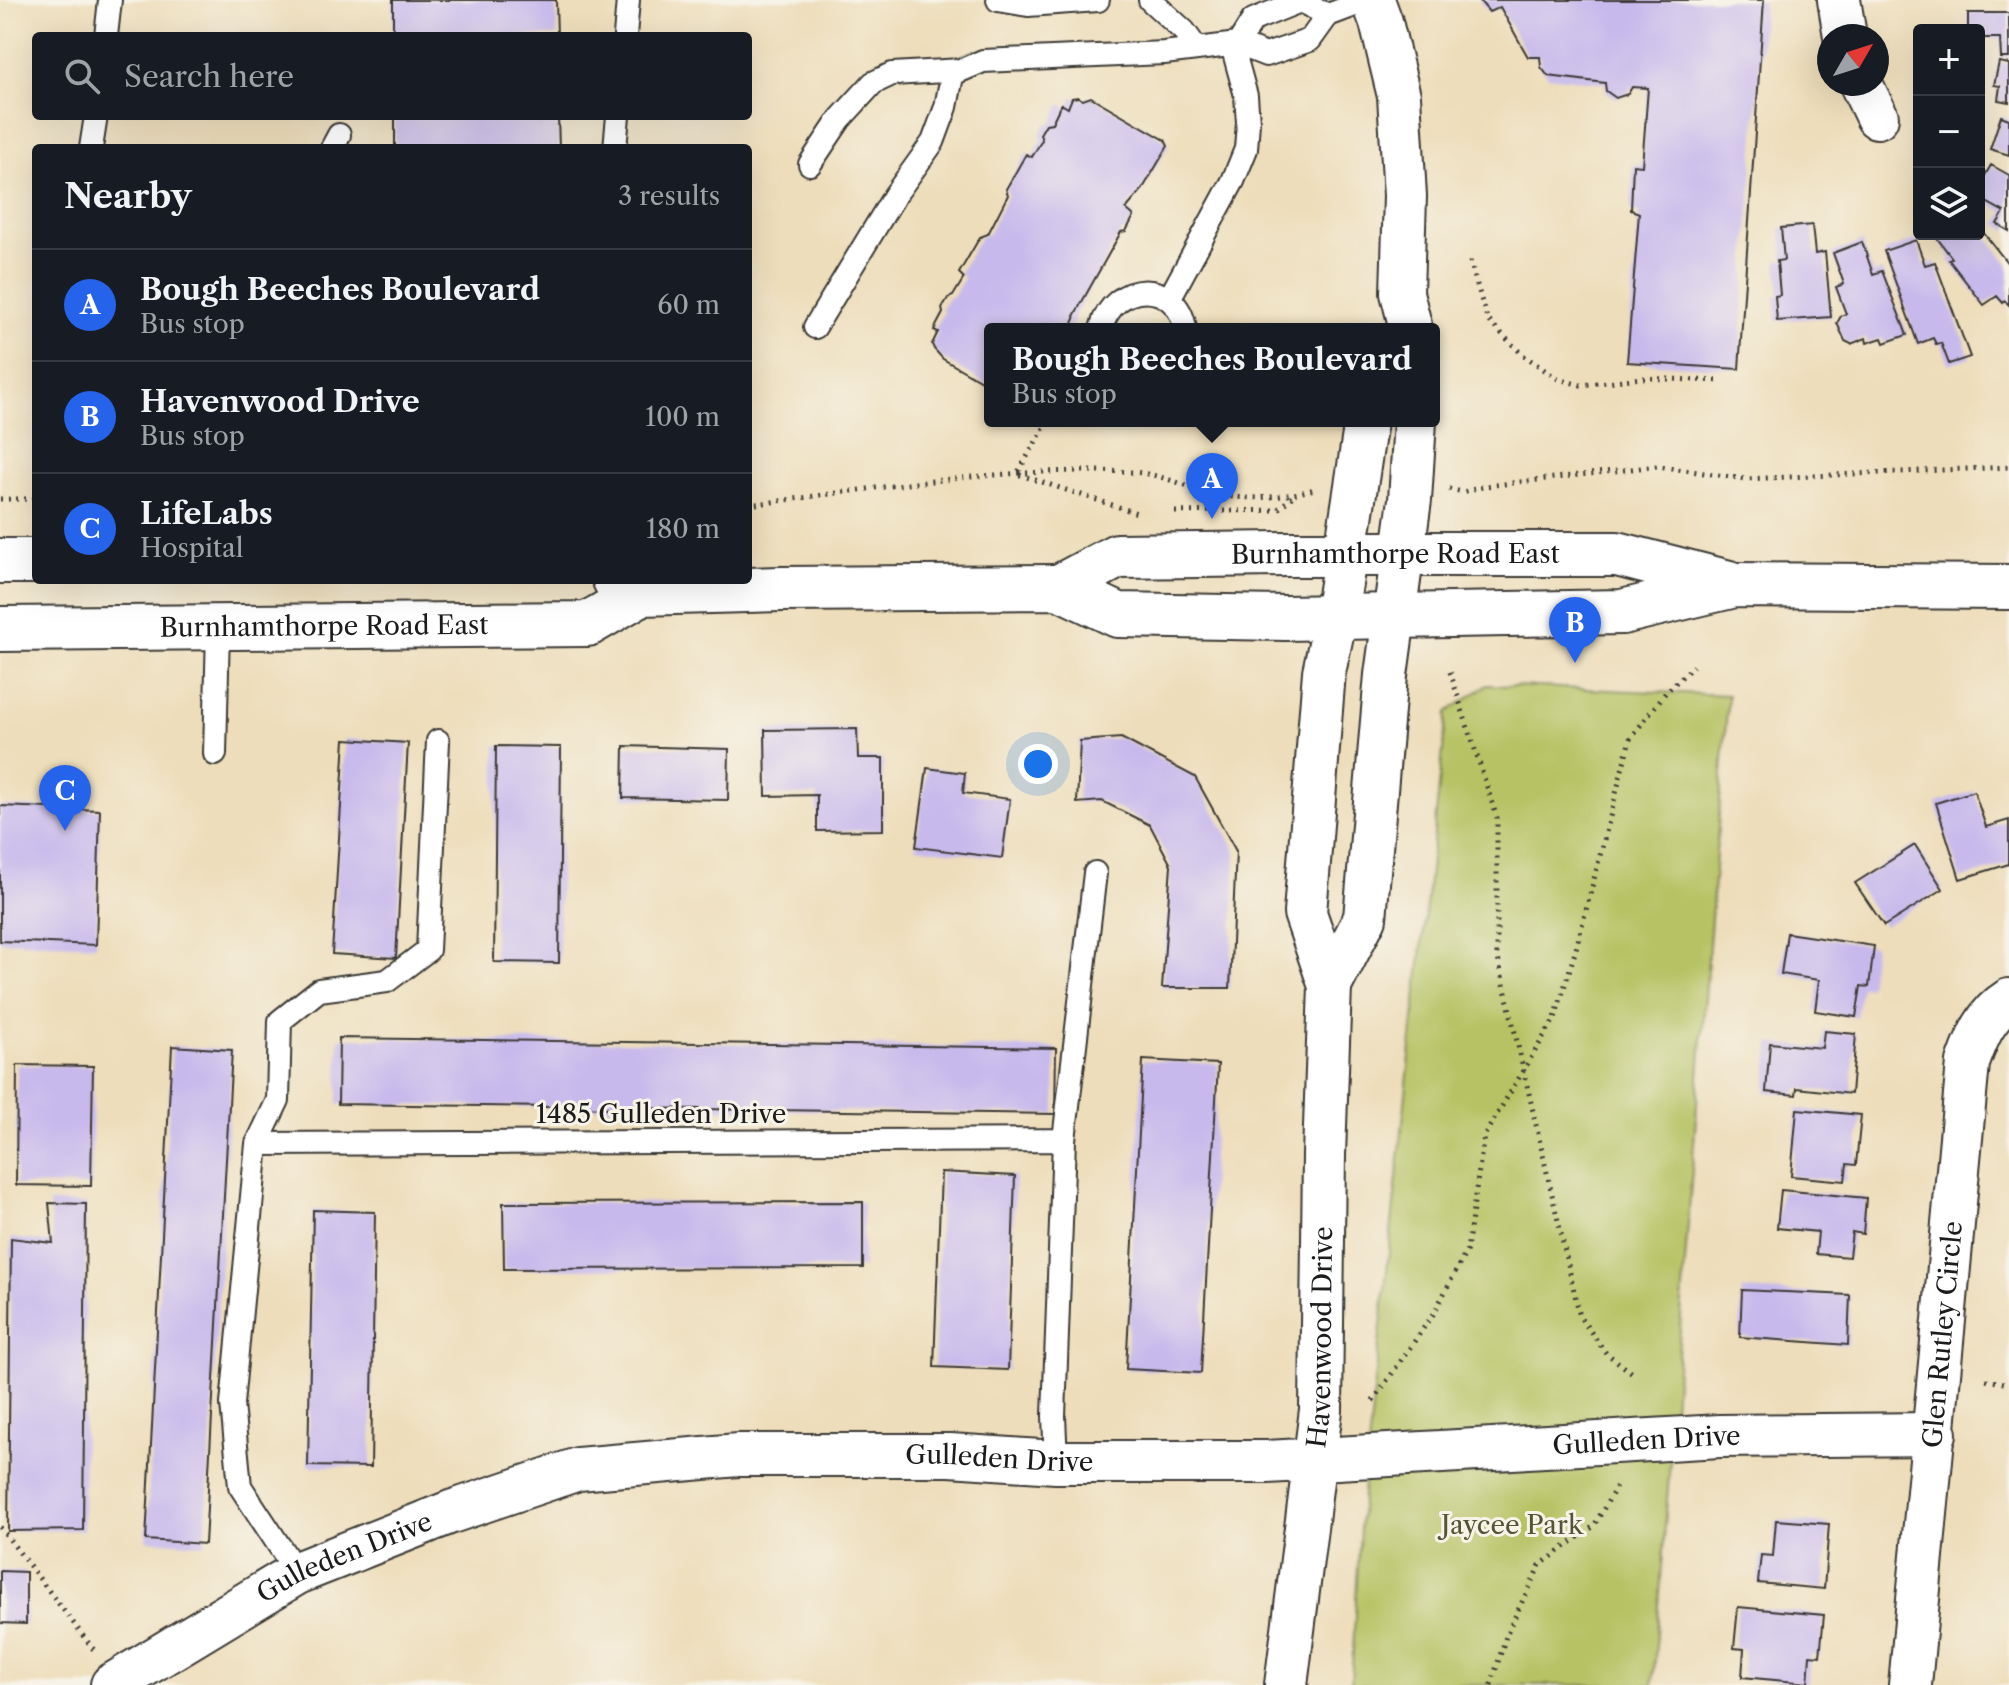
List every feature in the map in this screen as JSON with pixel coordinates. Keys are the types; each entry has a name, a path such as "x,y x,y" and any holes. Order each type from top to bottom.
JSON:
{"main road":[{"name":"Burnhamthorpe Road East","path":"1059,587 1117,556 1617,554 1735,585"},
{"path":"0,561 32,561"},
{"name":"Burnhamthorpe Road East","path":"0,629 588,624 632,584 1059,587 1118,615 1285,618 1622,612 1735,585 2009,587"}],"street":[{"path":"1371,0 1381,22 1399,96 1405,196 1400,317"},
{"path":"1839,0 1843,24"},
{"name":"Havenwood Drive","path":"1286,1685 1321,1410 1324,1155 1330,986 1305,913 1324,672 1336,616 1365,427"},
{"name":"Havenwood Drive","path":"1330,986 1365,918 1386,675 1403,556 1414,427"},
{"name":"Glen Rutley Circle","path":"1910,1685 1968,1063 1980,1030 1998,1006 2009,1000"},
{"name":"Gulleden Drive","path":"114,1684 297,1573 451,1512 578,1469 738,1455 950,1455 1056,1462 1316,1460 1720,1436 1935,1434"}],"lane":[{"path":"106,32 110,0"},
{"path":"625,32 628,0"},
{"path":"998,0 1028,5 1098,0"},
{"path":"1150,0 1184,31 1197,49"},
{"path":"810,164 840,119 873,83 892,74 953,71 983,61 1235,45 1266,55 1310,40 1328,15 1371,0"},
{"path":"1169,299 1233,181 1246,149 1246,96 1235,45 1253,20 1300,1 1328,15"},
{"path":"815,327 895,195 933,142 946,107 953,71"},
{"path":"92,144 95,120"},
{"path":"615,144 618,120"},
{"path":"1102,323 1113,304 1125,295 1140,291 1155,292 1169,299 1179,310 1183,323"},
{"path":"215,754 218,628"},
{"path":"297,1573 240,1486 232,1404 257,1144 278,1100 280,1021 319,990 387,981 428,950 438,741"},
{"path":"1056,1462 1054,1416 1064,1140 1095,873"},
{"name":"1485 Gulleden Drive","path":"257,1144 1064,1140"}],"path":[{"path":"1470,261 1487,319 1523,355 1558,379 1581,385 1641,378 1721,381"},
{"path":"1017,474 1044,427"},
{"path":"1463,492 1486,486 1657,466 1745,479 2009,467"},
{"path":"752,505 1017,474 1132,472 1160,476 1221,495 1292,497 1277,510 1165,512"},
{"path":"1017,474 1134,513 1150,513"},
{"path":"0,499 32,499"},
{"path":"1373,1401 1434,1313 1467,1250 1484,1136 1555,1018 1630,739 1666,692 1693,666"},
{"path":"1450,672 1497,818 1497,954 1580,1317 1606,1353 1635,1375"},
{"path":"1986,1380 2009,1384"},
{"path":"1491,1685 1507,1633 1540,1565 1594,1526 1616,1487"},
{"path":"0,1527 91,1644 114,1684"}],"green space":[{"name":"Jaycee Park","path":"1487,685 1728,695 1653,1685 1351,1685 1361,1512 1447,712"}],"building":[{"path":"393,0 556,0 557,32 393,32"},
{"path":"1479,0 1764,0 1739,369 1627,362 1639,213 1631,210 1633,165 1642,166 1648,88 1632,87 1628,94 1616,98 1606,91 1605,83 1548,76 1541,67 1540,57 1528,57 1500,7 1489,12"},
{"path":"1968,13 2009,13 2009,58 2001,58 2000,38 1985,38 1985,24 1968,24"},
{"path":"1999,62 2009,64 2009,102 1998,100 2000,86 1994,85"},
{"path":"1091,97 1165,140 1168,146 1142,190 1126,209 1134,216 1126,231 1121,232 1073,323 984,323 984,383 943,359 932,344 938,332 934,330 943,313 942,308 964,278 959,273 980,237 988,234 1008,195 1006,189 1026,154 1032,157 1042,140 1040,134 1046,124 1052,123 1061,104 1068,108 1072,98 1083,100"},
{"path":"2001,116 2009,119 2009,155 1990,149"},
{"path":"395,120 558,120 559,144 395,144"},
{"path":"1991,165 2009,175 2009,231 1997,224 2004,212 1985,201 1985,176"},
{"path":"1812,225 1815,254 1825,252 1831,317 1777,321 1775,296 1780,295 1777,261 1784,260 1781,228"},
{"path":"1985,235 2009,265 2009,305 1997,296 1984,305 1949,260 1952,258 1938,240 1985,240"},
{"path":"1916,240 1925,265 1935,262 1970,357 1949,364 1941,343 1936,344 1933,338 1918,344 1884,251"},
{"path":"1862,242 1873,274 1882,271 1907,335 1884,343 1882,338 1867,343 1866,338 1851,344 1845,341 1837,323 1846,314 1836,287 1844,284 1833,253"},
{"path":"857,729 858,758 883,758 883,830 817,831 817,795 766,796 765,730"},
{"path":"1121,738 1195,777 1236,851 1230,988 1162,988 1171,865 1150,825 1102,801 1077,803 1080,741"},
{"path":"345,739 408,743 396,958 332,954"},
{"path":"496,746 561,747 559,963 494,962"},
{"path":"624,746 729,749 728,800 623,798"},
{"path":"927,768 965,773 963,793 1010,799 1002,858 916,847"},
{"path":"1974,791 1986,827 2009,820 2009,864 1960,879 1936,803"},
{"path":"0,806 100,810 96,945 0,941"},
{"path":"1915,845 1943,889 1884,926 1855,883"},
{"path":"1787,933 1874,946 1869,987 1861,986 1856,1017 1815,1011 1819,980 1781,974"},
{"path":"1824,1031 1856,1034 1851,1094 1797,1088 1796,1095 1766,1092 1770,1043 1822,1048"},
{"path":"339,1038 1056,1048 1055,1114 338,1104"},
{"path":"172,1046 232,1050 205,1544 146,1540"},
{"path":"1143,1060 1218,1064 1201,1373 1126,1369"},
{"path":"17,1065 93,1066 91,1186 16,1185"},
{"path":"1797,1109 1861,1115 1856,1165 1847,1164 1845,1181 1791,1176"},
{"path":"941,1172 1015,1176 1008,1370 934,1367"},
{"path":"1781,1190 1866,1198 1863,1234 1852,1232 1849,1257 1816,1254 1818,1232 1777,1228"},
{"path":"863,1202 863,1268 504,1269 503,1203"},
{"path":"49,1203 86,1204 83,1530 8,1531 11,1238 53,1243"},
{"path":"313,1210 375,1212 371,1467 308,1466"},
{"path":"1742,1290 1850,1295 1848,1345 1740,1337"},
{"path":"1776,1520 1829,1524 1824,1589 1758,1583 1761,1555 1773,1556"},
{"path":"0,1571 26,1572 26,1624 0,1623"},
{"path":"1738,1607 1824,1615 1820,1656 1810,1655 1808,1683 1742,1677 1744,1649 1734,1648"}],"place":[{"name":"Bough Beeches Boulevard","path":"1212,519"},
{"name":"Havenwood Drive","path":"1575,663"},
{"name":"LifeLabs","path":"65,831"}]}
